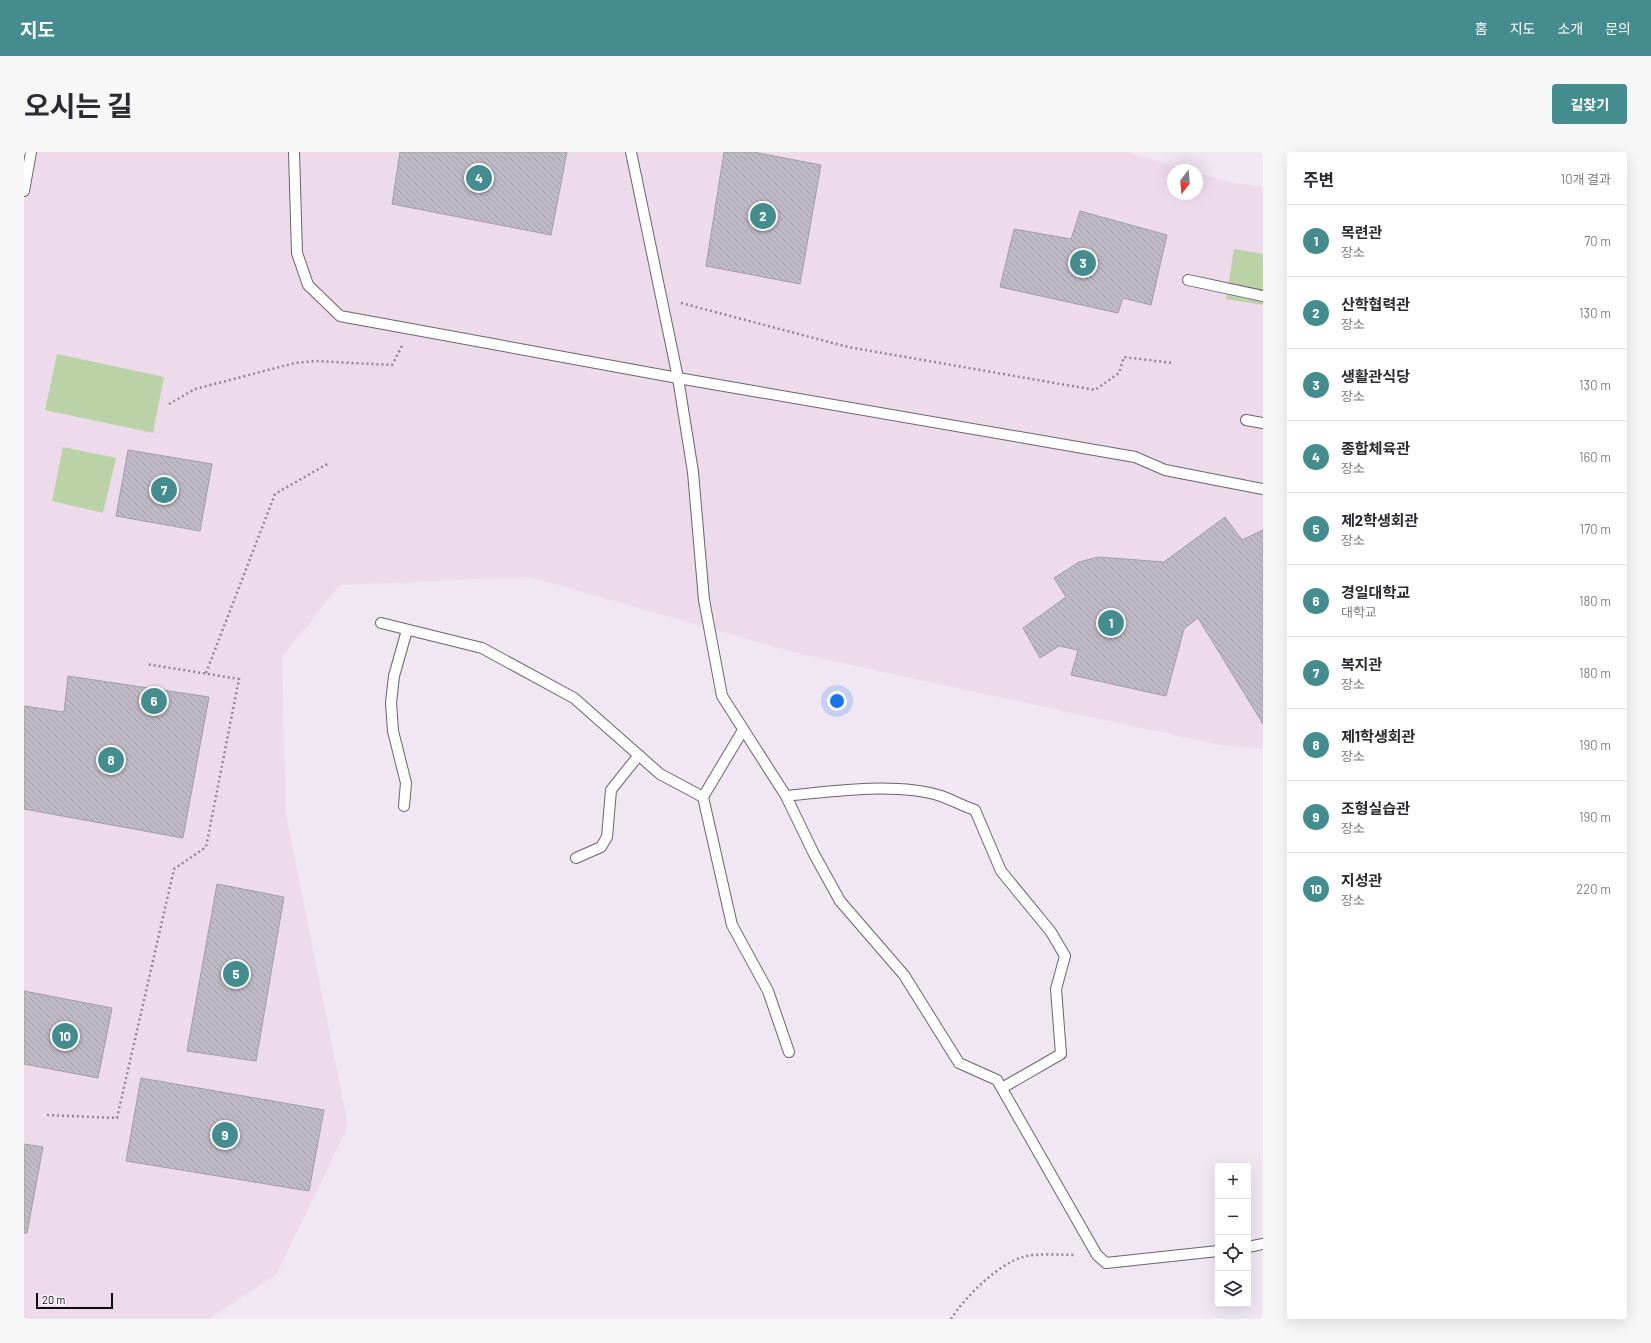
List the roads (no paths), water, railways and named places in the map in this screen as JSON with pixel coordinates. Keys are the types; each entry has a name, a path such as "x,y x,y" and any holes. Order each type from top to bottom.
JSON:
{"lane":[{"path":"24,191 31,152"},
{"path":"294,152 297,253 308,284 340,316 678,378 1135,457 1165,470 1263,489"},
{"path":"631,152 678,378 693,472 704,600 722,696 786,796 814,854 840,901 904,975 958,1063 996,1080 1002,1088 1097,1255 1106,1264 1215,1251"},
{"path":"1188,280 1263,296"},
{"path":"1246,420 1263,423"},
{"path":"381,624 482,648 574,698 660,774 703,797"},
{"path":"404,806 406,783 393,731 390,703 394,676 407,630"},
{"path":"743,730 703,797 732,925 768,991 788,1052"},
{"path":"576,858 601,847 607,837 611,790 639,755"},
{"path":"786,796 844,790 897,789 940,796 974,810 1001,871 1051,932 1065,956 1056,989 1061,1054 1002,1088"},
{"path":"1251,1247 1263,1244"}],"place":[{"name":"종합체육관","path":"479,178"},
{"name":"산학협력관","path":"763,216"},
{"name":"생활관식당","path":"1083,263"},
{"name":"복지관","path":"164,490"},
{"name":"목련관","path":"1111,623"},
{"name":"경일대학교","path":"154,701"},
{"name":"제1학생회관","path":"111,760"},
{"name":"제2학생회관","path":"236,974"},
{"name":"지성관","path":"65,1036"},
{"name":"조형실습관","path":"225,1135"}]}
